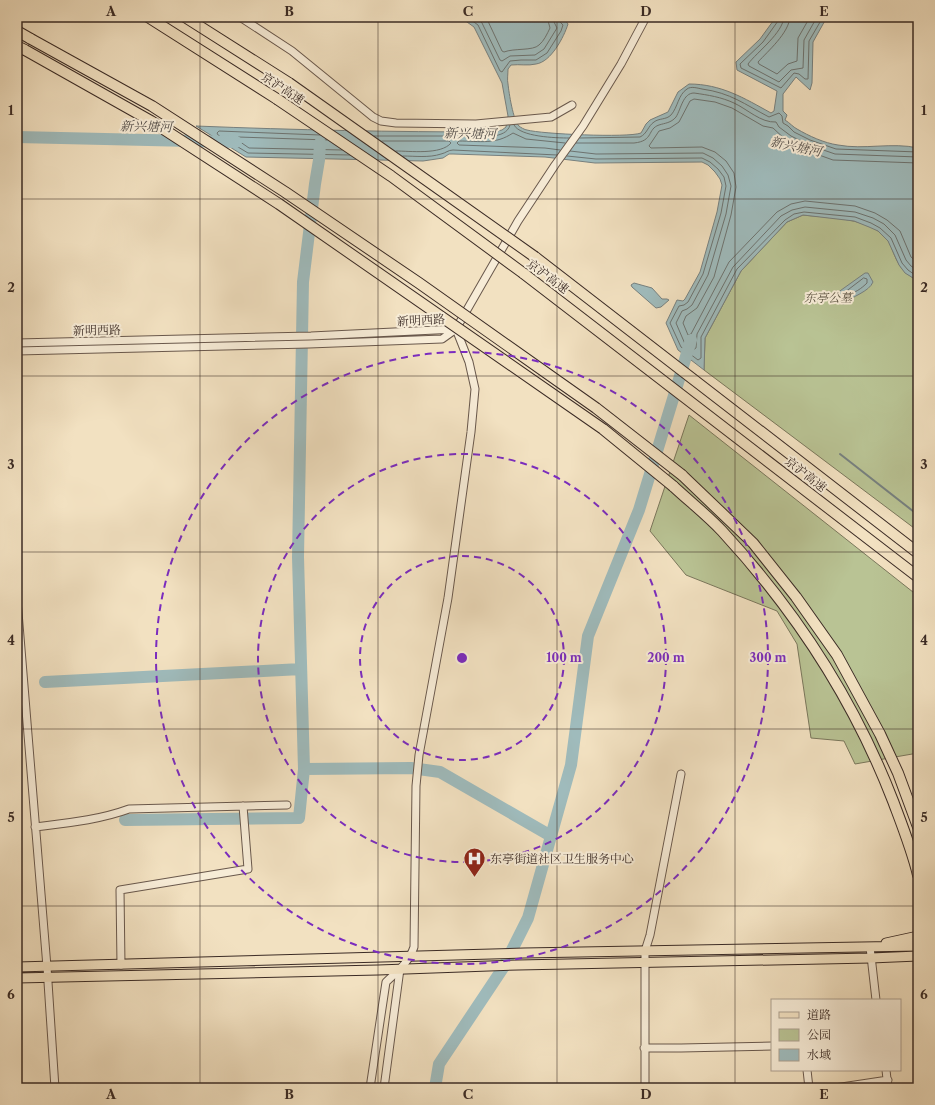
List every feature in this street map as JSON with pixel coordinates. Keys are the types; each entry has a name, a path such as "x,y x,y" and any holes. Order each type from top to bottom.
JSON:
{"highway":[{"name":"京沪高速","path":"148,17 277,99 391,176 523,273 918,577"},
{"name":"京沪高速","path":"185,17 289,84 535,257 918,553"},
{"path":"17,31 152,106 285,192 419,283 596,408 682,475 753,543 796,597 837,655 880,734 898,773 917,824"},
{"path":"21,48 151,121 279,204 603,429 673,486 721,530 793,616 825,663 856,718 882,772 918,875"}],"main road":[{"path":"870,947 918,936"},
{"path":"17,967 645,951 918,946"},
{"path":"17,978 918,956"},
{"path":"871,958 918,962"}],"street":[{"path":"240,17 292,51 373,117 381,121 396,123 476,124 551,117 572,105"},
{"path":"370,1088 386,982 411,957 414,947 416,786 419,755 448,598 471,432 475,389 469,362 456,329 518,221 583,126 621,64 646,17"},
{"name":"新明西路","path":"17,343 311,336 456,329"},
{"name":"新明西路","path":"17,351 442,339 456,329"},
{"path":"17,600 47,967 55,1088"},
{"path":"645,1088 645,951 650,935 681,774"},
{"path":"35,827 72,823 114,815 129,809 287,805"},
{"path":"121,965 120,890 248,869 242,806"},
{"path":"870,947 876,999"},
{"path":"384,1088 400,969"},
{"path":"644,1048 771,1046"},
{"path":"807,1071 809,1088"},
{"path":"886,1071 888,1088"},
{"path":"835,1088 888,1080"}],"green space":[{"name":"东亭公墓","path":"803,215 848,220 871,227 880,232 890,243 896,259 901,267 906,273 918,281 918,531 704,370 705,338 741,271 787,222"},
{"path":"689,415 918,596 918,753 855,764 844,741 811,738 797,644 777,611 686,575 650,531"}],"water":[{"path":"460,17 546,17 565,20 568,24 563,35 552,54 547,59 533,65 511,65 508,69 508,81 512,106 517,123 526,130 549,133 620,135 641,133 650,120 668,112 678,92 689,84 712,86 722,89 742,97 771,113 774,111 777,91 737,70 736,62 760,39 776,17 827,17 813,42 812,83 810,90 796,77 783,94 783,111 787,115 785,120 806,134 833,144 858,147 908,146 918,148 918,281 905,273 899,265 888,241 878,231 854,221 803,215 787,222 741,271 705,338 704,370 678,350 666,323 677,300 683,301 685,299 700,272 717,212 722,185 715,172 708,165 702,162 595,163 545,157 453,154 449,154 443,158 423,161 246,157 196,126 382,131 493,132 502,130 506,127 508,116 502,83 474,27"},
{"path":"865,273 868,273 873,282 868,289 844,304 839,303 836,297 837,293"},
{"path":"634,283 652,288 662,299 669,300 661,307 656,308 632,287 631,285"}],"waterway":[{"name":"新兴塘河","path":"17,137 236,142"},
{"path":"320,143 303,282 298,557 304,769 411,768 440,772 551,836"},
{"path":"435,1088 439,1064 503,968 528,918 571,765 588,636 639,510 691,340"},
{"path":"840,454 918,515"},
{"path":"45,682 301,669"},
{"path":"125,820 299,818 304,769"}],"place":[{"name":"东亭街道社区卫生服务中心","path":"474,878"}]}
